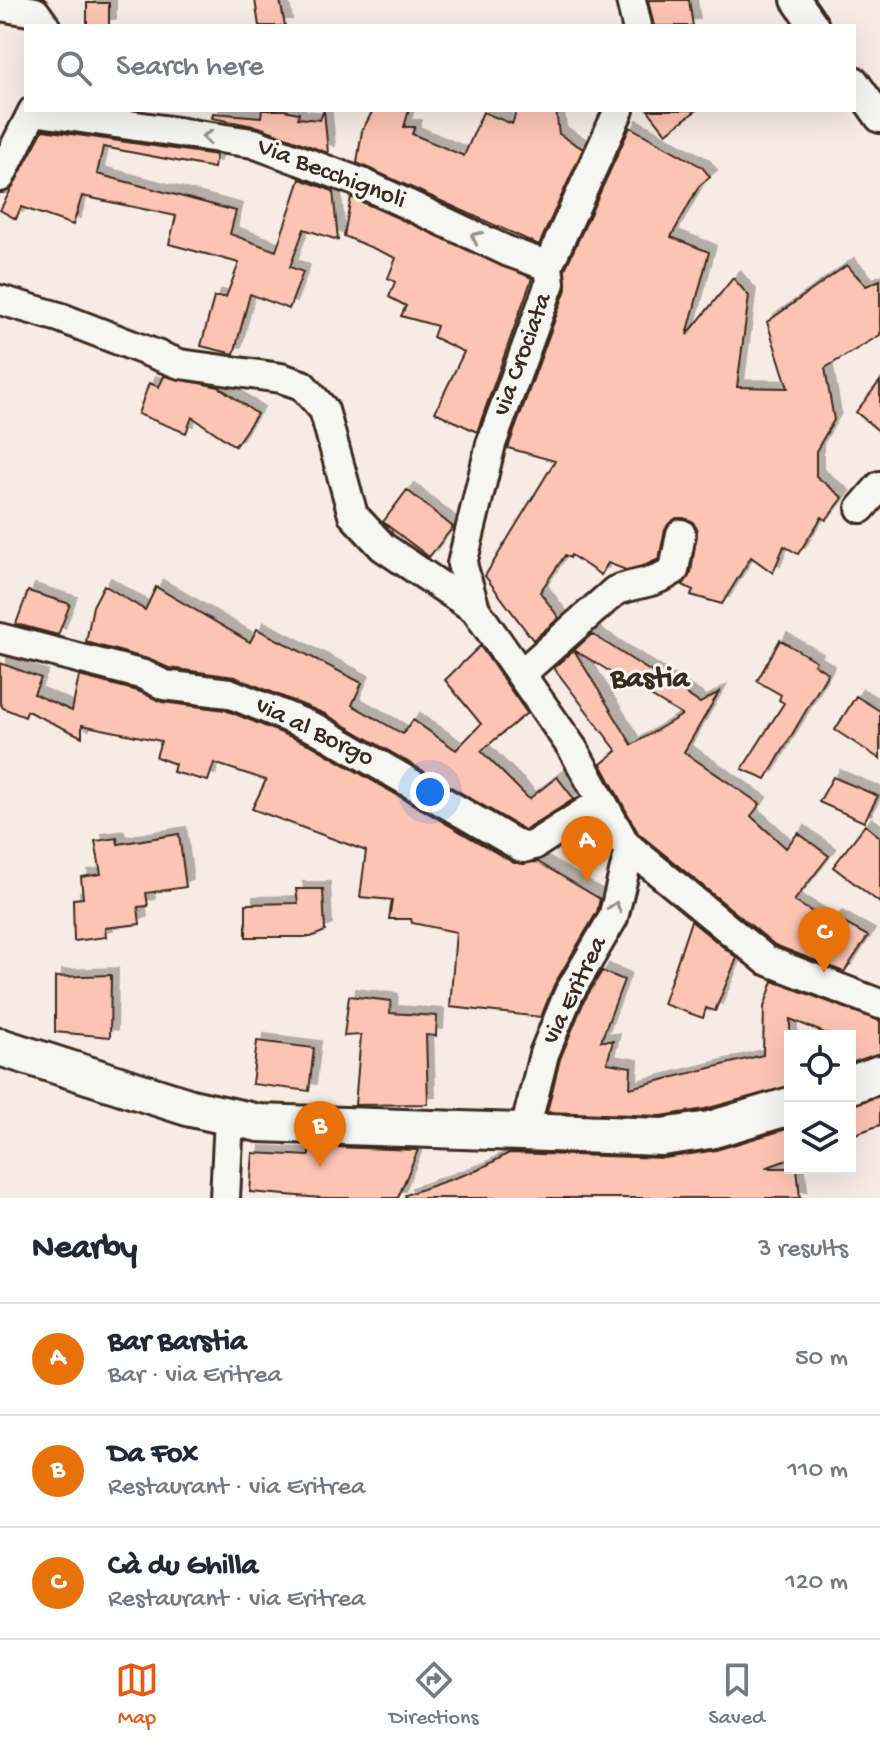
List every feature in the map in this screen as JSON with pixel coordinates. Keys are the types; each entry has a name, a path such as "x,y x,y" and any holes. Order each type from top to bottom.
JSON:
{"main road":[{"path":"0,1047 229,1118 295,1126 662,1137 710,1130 784,1108"},
{"path":"856,1083 880,1074"}],"street":[{"path":"631,0 637,24"},
{"path":"796,0 813,24"},
{"path":"0,6 35,12 44,24"},
{"path":"856,84 880,118"},
{"name":"Via Becchignoli","path":"0,177 33,112"},
{"name":"Via Becchignoli","path":"41,112 253,143 364,184 509,252 548,266"},
{"name":"via Crociata","path":"475,609 462,564 491,444 550,283 548,266 618,112"},
{"path":"0,300 59,317 180,364 281,378 302,385 324,410 353,515 383,547 475,609 573,749 630,848 766,960 880,1004"},
{"path":"861,508 880,486"},
{"path":"521,674 615,591 631,584 655,583 674,570 681,534"},
{"name":"via al Borgo","path":"0,638 144,675 164,685 229,693 319,730 523,848 534,845 601,802"},
{"name":"via Eritrea","path":"524,1134 544,1054 569,993 613,918 630,848"},
{"path":"225,1198 229,1118"}],"building":[{"path":"255,0 280,0 285,24 259,24"},
{"path":"648,0 689,0 693,24 654,24"},
{"path":"87,3 109,3 109,24 87,24"},
{"path":"262,112 294,112 299,113 298,118 320,120 324,112 328,153 259,127 212,118 213,113 261,117"},
{"path":"372,112 408,112 404,127 415,127 412,134 464,156 483,112 512,124 516,112 556,112 559,134 583,149 539,245 357,163 362,131"},
{"path":"650,112 694,112 666,133"},
{"path":"630,127 702,167 710,177 699,186 671,237 709,252 687,335 733,278 749,296 737,387 788,388 767,322 847,265 866,286 880,280 880,335 825,368 834,420 816,451 816,476 843,498 826,520 822,517 798,554 784,546 773,573 751,557 722,604 691,595 693,590 683,585 691,573 697,529 692,521 676,518 665,530 659,559 646,565 626,570 608,563 601,575 571,555 570,558 565,555 540,592 559,618 533,640 485,576 555,461 508,448 566,289 565,269"},
{"path":"43,130 216,155 214,168 103,147 97,174 236,211 230,234 276,251 300,179 333,191 338,240 304,229 290,267 303,272 289,309 250,294 234,354 201,346 214,297 226,297 239,263 169,244 176,216 82,196 73,225 21,207 16,219 0,210"},
{"path":"351,197 532,278 477,432 435,412 464,352 433,337 437,326 401,316 406,306 389,297 395,282 388,278 396,258 344,236"},
{"path":"164,376 219,387 257,414 235,446 192,417 186,433 138,414 149,383 159,387"},
{"path":"880,381 880,432 856,412"},
{"path":"407,490 453,527 429,557 383,522"},
{"path":"104,585 145,610 156,587 250,642 257,629 362,683 352,705 403,734 413,720 456,750 481,724 445,680 480,646 527,713 481,751 529,799 557,777 574,799 525,830 325,714 235,677 169,668 86,642 93,606"},
{"path":"28,591 70,604 58,635 16,624"},
{"path":"592,634 700,703 719,692 684,752 760,804 751,816 786,848 798,833 829,856 794,901 831,923 835,918 868,936 844,972 775,945 638,833 601,764 617,751 554,668 574,650","holes":["574,650 682,715 632,745"]},
{"path":"780,640 816,661 814,664 828,673 766,779 742,769 784,703 779,700 781,695 757,681"},
{"path":"0,663 41,678 34,694 72,711 79,676 138,691 162,702 225,710 311,745 514,863 538,862 600,899 597,912 554,985 541,1017 450,1007 456,932 412,923 411,919 389,919 392,900 360,897 366,851 252,809 266,780 214,763 208,781 173,772 175,764 156,757 161,741 82,725 82,737 27,711 25,717 3,708 0,703"},
{"path":"856,696 880,711 880,759 835,730"},
{"path":"833,777 878,796 864,822 819,802"},
{"path":"865,825 880,837 880,903 833,867"},
{"path":"179,834 186,887 146,893 148,906 138,907 140,924 105,928 106,937 74,941 73,899 83,898 81,877 101,874 95,841 117,838 118,844"},
{"path":"296,889 323,889 325,931 311,937 246,937 246,904 298,903"},
{"path":"691,921 737,958 715,1011 706,1008 703,1018 663,1004"},
{"path":"602,971 624,980 601,1041 613,1041 607,1063 631,1067 630,1088 763,1055 764,1007 773,981 880,1021 880,1054 856,1061 856,1030 817,1030 790,1019 790,1030 784,1030 784,1088 705,1109 661,1116 547,1112 560,1059 584,1001"},
{"path":"111,975 110,1037 55,1032 55,977"},
{"path":"349,996 391,1001 390,1013 437,1016 436,1036 426,1035 428,1104 355,1105 361,1035 344,1036"},
{"path":"257,1041 314,1048 309,1091 252,1084"},
{"path":"880,1096 880,1125 856,1134 856,1103"},
{"path":"784,1130 784,1161 765,1168 784,1168 784,1174 798,1174 800,1198 406,1198 405,1195 478,1170 509,1153 665,1158 716,1150"},
{"path":"332,1147 418,1150 398,1198 322,1198 250,1192 253,1153 309,1156 309,1151 332,1152"}],"place":[{"name":"Bar Barstia","path":"587,882"},
{"name":"Cà du Ghilla","path":"824,973"},
{"name":"Da Fox","path":"320,1167"}],"district":[{"name":"Bastia","path":"650,680"}]}
